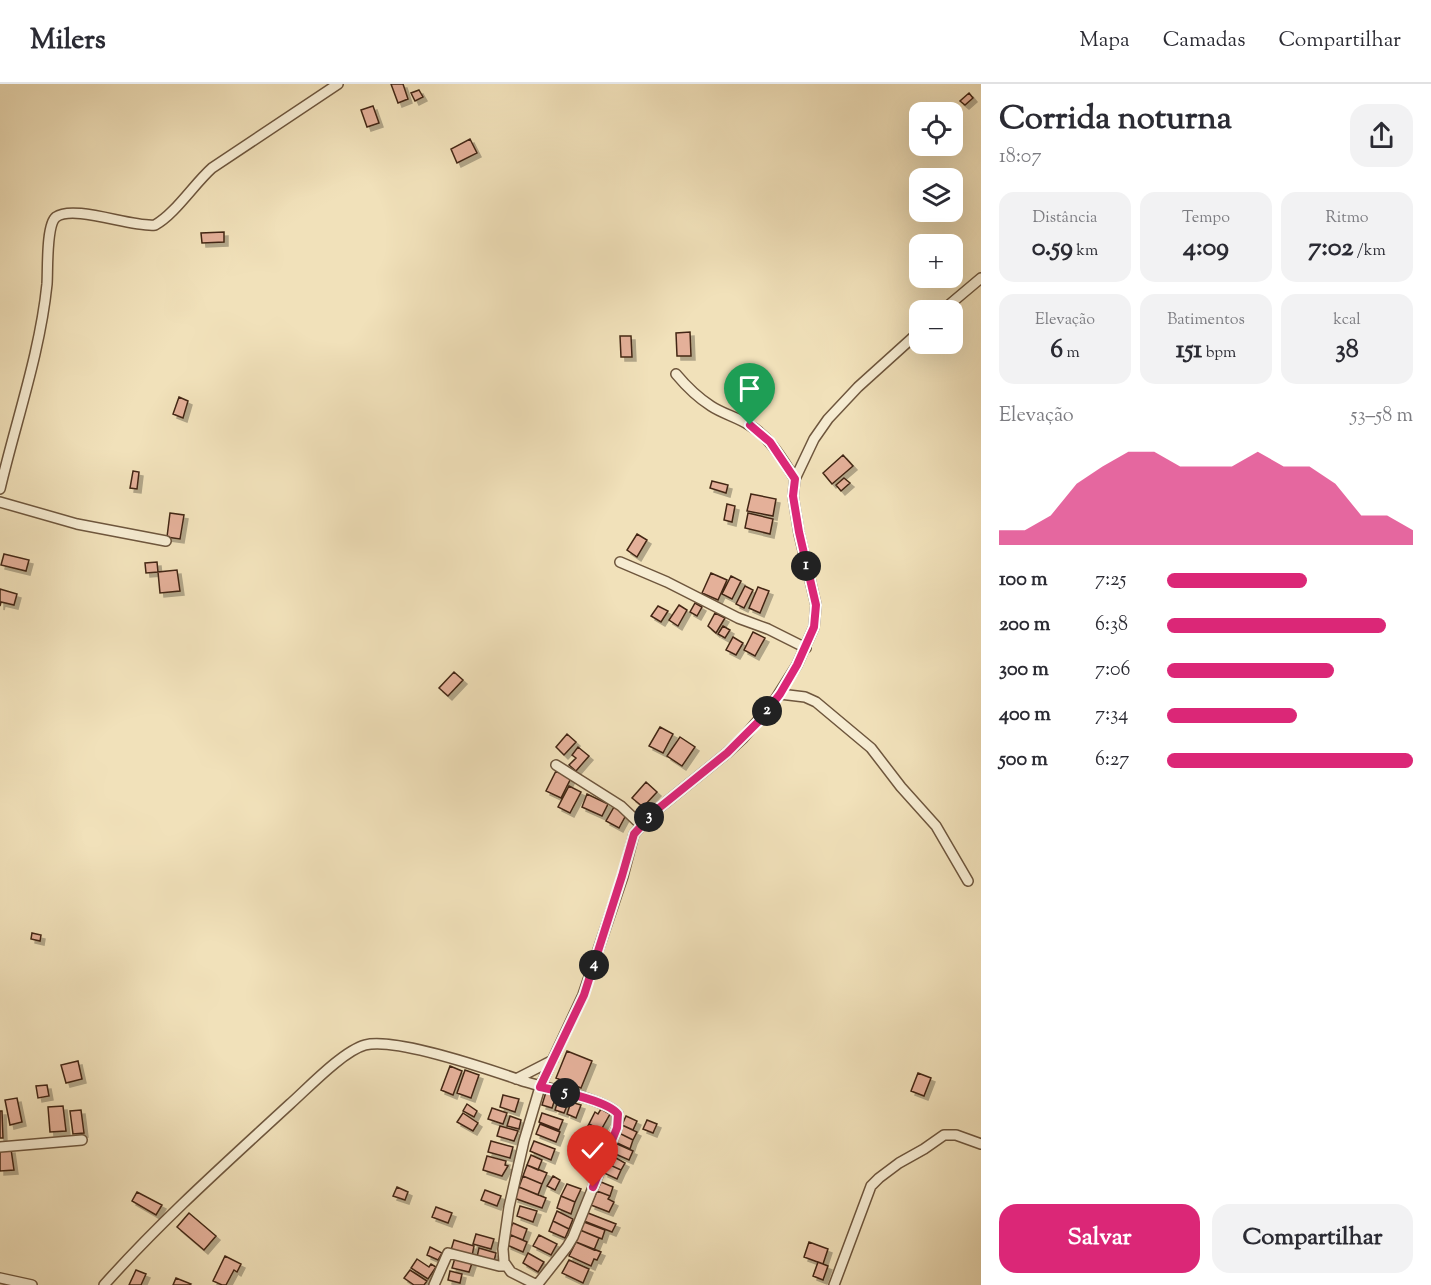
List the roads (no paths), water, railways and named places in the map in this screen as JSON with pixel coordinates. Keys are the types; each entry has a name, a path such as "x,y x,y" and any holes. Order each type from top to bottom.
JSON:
{"street":[{"path":"0,489 44,306 53,220 67,214 89,215 155,225 167,216 212,168 338,84"},
{"path":"955,300 981,278"},
{"path":"104,1285 192,1193 323,1075 364,1046 392,1044 482,1067 540,1087 576,1096 615,1110 618,1114 619,1122 573,1237 537,1285 511,1272 506,1266 503,1249 509,1207 524,1141 540,1087 584,995 632,841 641,825 727,753 760,720 780,694 806,648 814,627 816,605 793,496 795,479 814,439 828,418 858,387 909,342"},
{"path":"676,374 711,407 750,425 760,433 781,456 795,479"},
{"path":"0,502 77,524 166,541"},
{"path":"621,562 806,648"},
{"path":"780,694 806,697 816,702 871,748 900,787 936,826 969,881"},
{"path":"556,765 621,806 641,825"},
{"path":"516,1079 553,1060"},
{"path":"834,1285 867,1194 879,1178 944,1135 956,1135 981,1144"},
{"path":"0,1147 82,1140"},
{"path":"434,1285 448,1252 506,1266"},
{"path":"0,1278 32,1285"}]}
